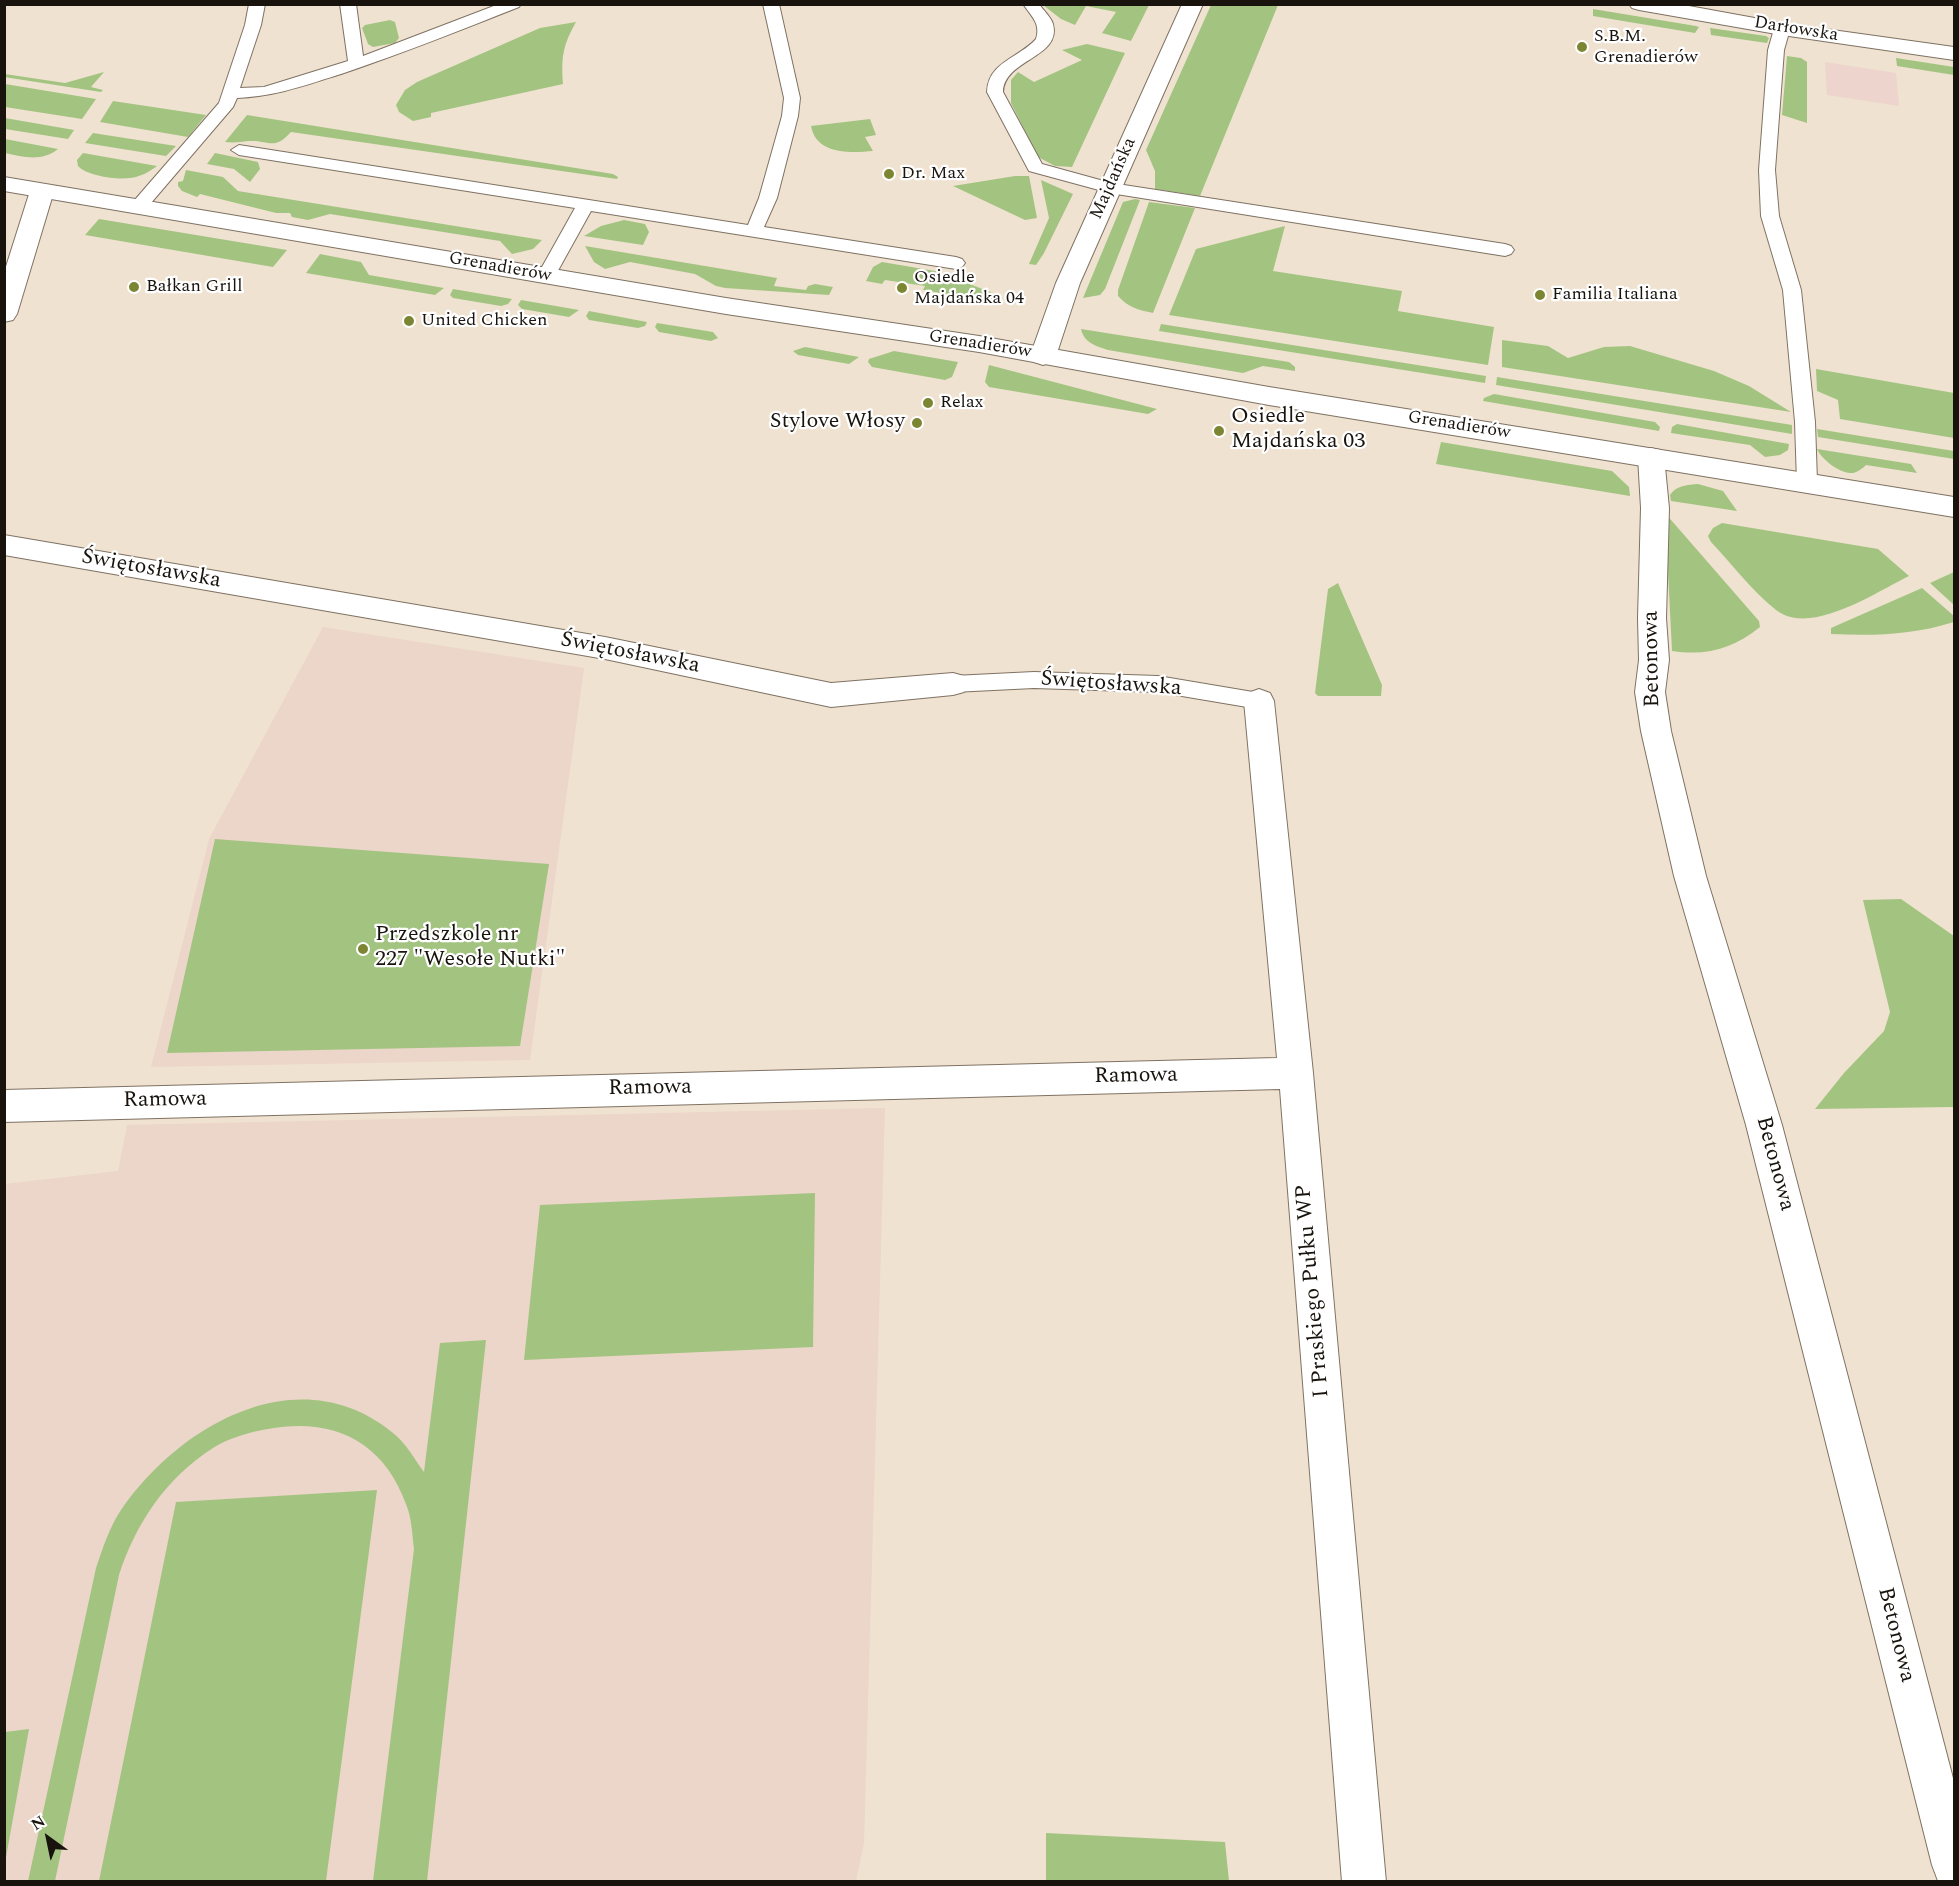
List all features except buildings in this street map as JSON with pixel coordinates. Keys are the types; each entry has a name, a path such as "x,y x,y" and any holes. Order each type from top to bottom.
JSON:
{"street":[{"name":"Majdańska","path":"1043,356 1068,283 1193,4"},
{"name":"Darłowska","path":"1651,6 1782,29 1954,54"},
{"name":"Grenadierów","path":"4,184 546,276 1043,356 1269,396 1954,507"},
{"path":"4,314 42,190"},
{"name":"Betonowa","path":"1651,457 1655,508 1652,618 1654,660 1650,692 1656,731 1690,876 1764,1125 1954,1865"},
{"name":"Świętosławska","path":"4,545 604,648 831,695 953,684"},
{"name":"I Praskiego Pułku WP","path":"1259,701 1296,1073 1364,1881"},
{"name":"Ramowa","path":"4,1106 1296,1073"}],"lane":[{"path":"139,206 221,112 232,93 253,25 256,4"},
{"path":"348,4 356,64"},
{"path":"232,93 265,92 356,64 443,33 514,4"},
{"path":"754,231 768,198 790,116 792,98 771,4"},
{"path":"1030,4 1045,22 1047,28 1045,39 1039,47 1009,65 996,79 995,92 1035,167 1110,188 1505,250"},
{"path":"1782,29 1776,50 1767,170 1770,216 1792,290 1805,422 1807,482"},
{"path":"239,150 956,263"},
{"path":"546,276 586,205"},
{"name":"Świętosławska","path":"953,684 1034,680 1158,684 1259,701"}],"shaded area":[{"path":"1825,62 1896,73 1899,106 1827,95"},
{"name":"Przedszkole nr 227 \"Wesołe Nutki\"","path":"323,627 584,668 530,1060 151,1067 209,839"},
{"path":"885,1108 864,1843 856,1881 5,1881 4,1184 118,1171 127,1125"}],"green space":[{"path":"1043,5 1149,5 1131,41 1102,33 1116,12 1086,6 1075,25 1061,19"},
{"path":"1211,5 1278,5 1200,196 1155,189 1155,171 1146,150"},
{"path":"1593,9 1699,27 1695,33 1593,16"},
{"path":"390,20 395,22 399,38 395,43 373,47 368,44 362,28 365,25"},
{"path":"576,22 564,52 563,84 431,113 431,117 413,121 399,112 396,105 405,90 417,82 540,28"},
{"path":"1710,28 1769,38 1767,43 1711,35"},
{"path":"1087,44 1125,53 1072,167 1055,166 1038,157 1011,103 1011,80 1018,72 1034,82 1082,60 1062,50"},
{"path":"1787,56 1801,58 1807,62 1807,123 1782,115"},
{"path":"1896,58 1954,67 1954,75 1897,66"},
{"path":"104,72 91,87 103,90 101,92 4,77 5,74 65,83"},
{"path":"5,84 96,99 82,119 5,107"},
{"path":"113,101 206,115 188,137 100,122"},
{"path":"247,115 613,174 618,177 617,179 291,132 276,143 225,142"},
{"path":"5,118 74,130 68,139 5,129"},
{"path":"870,119 876,135 865,137 873,151 845,152 827,147 814,135 811,126"},
{"path":"93,133 176,146 166,156 85,143"},
{"path":"5,139 58,149 46,156 19,156 5,153"},
{"path":"83,153 157,166 134,177 103,176 88,172 78,166 77,160"},
{"path":"215,153 258,162 260,169 250,182 234,169 207,164"},
{"path":"186,170 223,177 238,191 542,240 533,249 512,254 500,241 330,214 308,220 292,217 290,213 276,213 200,194 197,197 182,191 178,182 183,181"},
{"path":"1015,176 1029,176 1037,218 1025,220 953,186"},
{"path":"1041,180 1073,194 1036,265 1029,264 1049,218"},
{"path":"1140,200 1105,289 1100,295 1083,298 1123,202"},
{"path":"1149,202 1195,208 1153,313 1134,307 1118,296 1118,290"},
{"path":"99,219 287,250 273,267 85,235"},
{"path":"624,220 645,224 649,232 643,245 584,236 601,226"},
{"path":"1285,226 1273,271 1402,291 1398,311 1494,327 1488,365 1169,315 1196,249"},
{"path":"585,246 777,278 774,286 806,290 808,286 815,284 833,287 829,295 725,288 716,286 695,274 630,262 605,269 594,262"},
{"path":"320,254 361,262 369,275 444,288 435,295 306,273"},
{"path":"882,262 935,271 1001,296 992,302 923,290 925,286 885,280 882,284 866,281 873,267"},
{"path":"453,289 512,299 508,304 501,306 453,298 450,295"},
{"path":"521,300 579,310 569,317 522,309 518,305"},
{"path":"589,311 647,322 645,326 638,328 589,320 586,316"},
{"path":"657,323 713,332 718,338 711,341 659,332 655,327"},
{"path":"1161,324 1486,376 1485,383 1159,331"},
{"path":"1081,329 1289,362 1295,367 1295,371 1263,366 1243,373 1108,350 1088,341"},
{"path":"1502,340 1548,346 1568,358 1604,347 1630,346 1714,371 1749,386 1791,412 1502,367"},
{"path":"805,347 859,357 849,364 798,355 793,351"},
{"path":"894,351 958,362 952,377 945,380 872,367 868,362 869,359"},
{"path":"989,365 1157,409 1148,414 989,387 985,382"},
{"path":"1816,369 1954,393 1954,438 1840,419 1838,400 1817,391"},
{"path":"1497,377 1792,425 1792,434 1496,385"},
{"path":"1494,394 1655,422 1660,427 1659,431 1483,401 1484,398"},
{"path":"1677,424 1789,444 1788,450 1780,455 1765,457 1750,445 1671,433 1672,427"},
{"path":"1817,429 1954,451 1954,459 1818,437"},
{"path":"1441,442 1612,471 1629,487 1630,496 1436,464"},
{"path":"1817,449 1911,464 1917,473 1866,465 1857,472 1848,473 1832,465 1822,457"},
{"path":"1698,484 1723,491 1737,511 1671,501 1670,495 1676,489"},
{"path":"1665,513 1759,621 1760,627 1750,635 1719,649 1697,652 1672,651"},
{"path":"1722,523 1878,549 1909,576 1843,609 1806,618 1790,617 1767,603 1711,542 1708,536 1713,528"},
{"path":"1954,572 1954,605 1930,583"},
{"path":"1338,583 1382,685 1381,696 1318,696 1315,693 1328,589"},
{"path":"1922,588 1954,616 1954,622 1924,630 1893,634 1831,634 1831,628"},
{"path":"215,839 549,864 520,1046 167,1053"},
{"path":"1901,899 1954,936 1954,1107 1815,1109 1844,1073 1884,1031 1890,1012 1863,900"},
{"path":"815,1193 813,1347 524,1360 540,1205"},
{"path":"486,1340 427,1881 373,1881 414,1549 408,1509 396,1482 384,1464 369,1449 353,1438 334,1431 292,1426 247,1434 225,1441 213,1448 181,1473 167,1488 134,1537 119,1575 55,1881 28,1881 96,1568 117,1517 146,1479 175,1451 208,1428 244,1410 282,1401 320,1400 357,1411 393,1433 424,1472 440,1343"},
{"path":"377,1490 326,1881 99,1881 176,1502"},
{"path":"29,1729 5,1863 5,1732"},
{"path":"1046,1833 1225,1842 1229,1881 1046,1881"}],"place":[{"name":"S.B.M. Grenadierów","path":"1582,47"},
{"name":"Dr. Max","path":"889,174"},
{"name":"Bałkan Grill","path":"134,287"},
{"name":"Osiedle Majdańska 04","path":"902,288"},
{"name":"Familia Italiana","path":"1540,295"},
{"name":"United Chicken","path":"409,321"},
{"name":"Relax","path":"928,403"},
{"name":"Stylove Włosy","path":"917,423"},
{"name":"Osiedle Majdańska 03","path":"1219,431"},
{"name":"Przedszkole nr 227 \"Wesołe Nutki\"","path":"363,949"}]}
